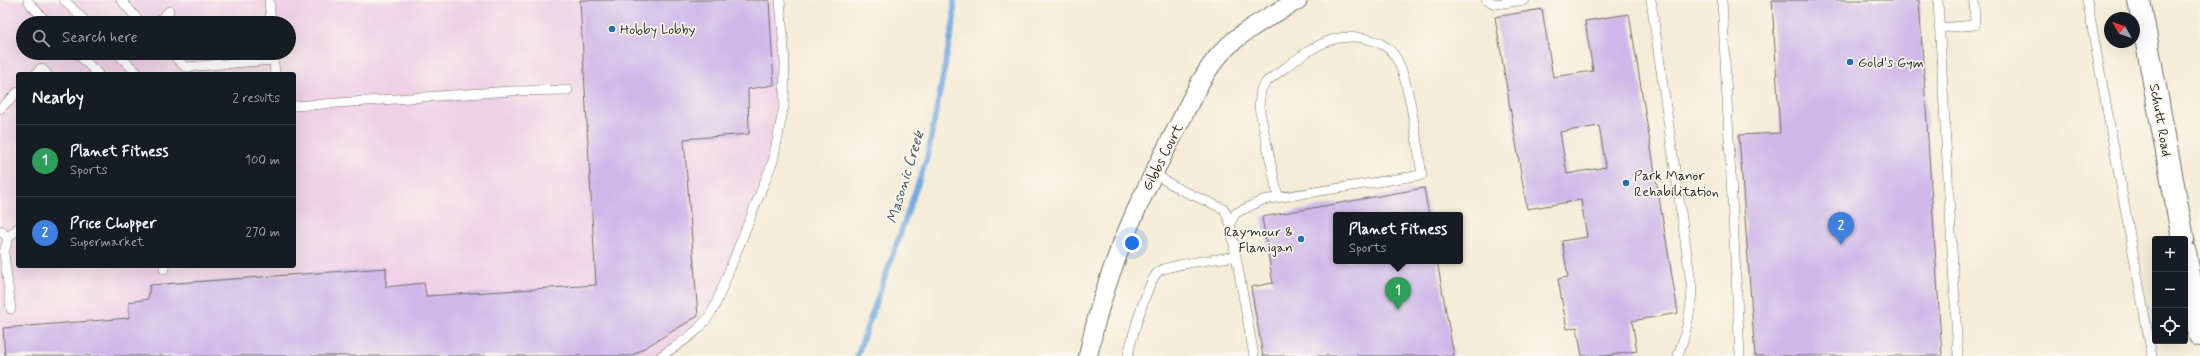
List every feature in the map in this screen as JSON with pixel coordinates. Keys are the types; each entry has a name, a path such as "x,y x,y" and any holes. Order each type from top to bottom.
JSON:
{"street":[{"name":"Gibbs Court","path":"1088,356 1101,303 1126,231 1153,173 1203,79 1223,51 1241,35 1298,0"},
{"name":"Schutt Road","path":"2139,0 2182,236"},
{"path":"2188,269 2200,335"}],"lane":[{"path":"28,0 41,16"},
{"path":"64,0 80,16"},
{"path":"121,0 135,16"},
{"path":"269,0 270,16"},
{"path":"661,356 694,334 706,322 715,306 774,161 784,106 785,62 780,0"},
{"path":"1486,0 1496,4 1525,0"},
{"path":"1651,0 1692,290 1691,312 1686,336 1678,356"},
{"path":"1722,0 1740,356"},
{"path":"1938,0 1958,356"},
{"path":"1939,28 1975,25 1974,0"},
{"path":"2087,0 2152,356"},
{"path":"164,16 169,11"},
{"path":"1230,223 1236,213 1263,200 1422,175 1403,74 1394,55 1383,46 1363,37 1347,37 1331,40 1320,45 1267,81 1261,89 1259,107 1278,197"},
{"path":"84,60 96,72"},
{"path":"124,60 136,72"},
{"path":"178,60 186,67 247,60"},
{"path":"273,60 275,72"},
{"path":"38,72 41,68 45,72"},
{"path":"296,106 510,91 568,90"},
{"path":"0,109 16,94"},
{"path":"1153,173 1181,190 1224,209 1230,223 1254,356"},
{"path":"0,230 8,238"},
{"path":"11,309 2,255 8,238 16,230"},
{"path":"1128,356 1151,284 1158,272 1169,268 1236,256"}],"shaded area":[{"path":"0,0 781,0 785,62 773,161 706,322 661,356 0,356"}],"building":[{"path":"580,0 769,0 774,85 748,89 749,134 684,139 698,316 631,356 5,356 3,328 129,318 129,302 148,299 150,285 386,268 386,287 424,283 426,296 596,285"},
{"path":"1772,0 1919,0 1942,356 1755,356 1739,135 1780,133"},
{"name":"Park Manor Rehabilitation","path":"1542,9 1553,77 1593,71 1585,21 1629,14 1678,313 1632,321 1637,351 1605,356 1582,356 1577,327 1567,329 1558,279 1568,277 1562,241 1587,237 1581,200 1527,209 1495,17","holes":["1599,126 1606,167 1567,174 1560,132"]},
{"name":"Raymour & Flanigan","path":"1424,188 1428,212 1333,212 1333,264 1438,264 1454,356 1263,356 1251,287 1273,283 1262,217"}],"waterway":[{"name":"Masonic Creek","path":"857,356 927,158 954,19 954,0"}],"place":[{"name":"Hobby Lobby","path":"612,29"},
{"name":"Gold's Gym","path":"1850,62"},
{"name":"Park Manor Rehabilitation","path":"1626,183"},
{"name":"Raymour & Flanigan","path":"1301,239"},
{"name":"Price Chopper","path":"1841,245"},
{"name":"Planet Fitness","path":"1398,310"}]}
